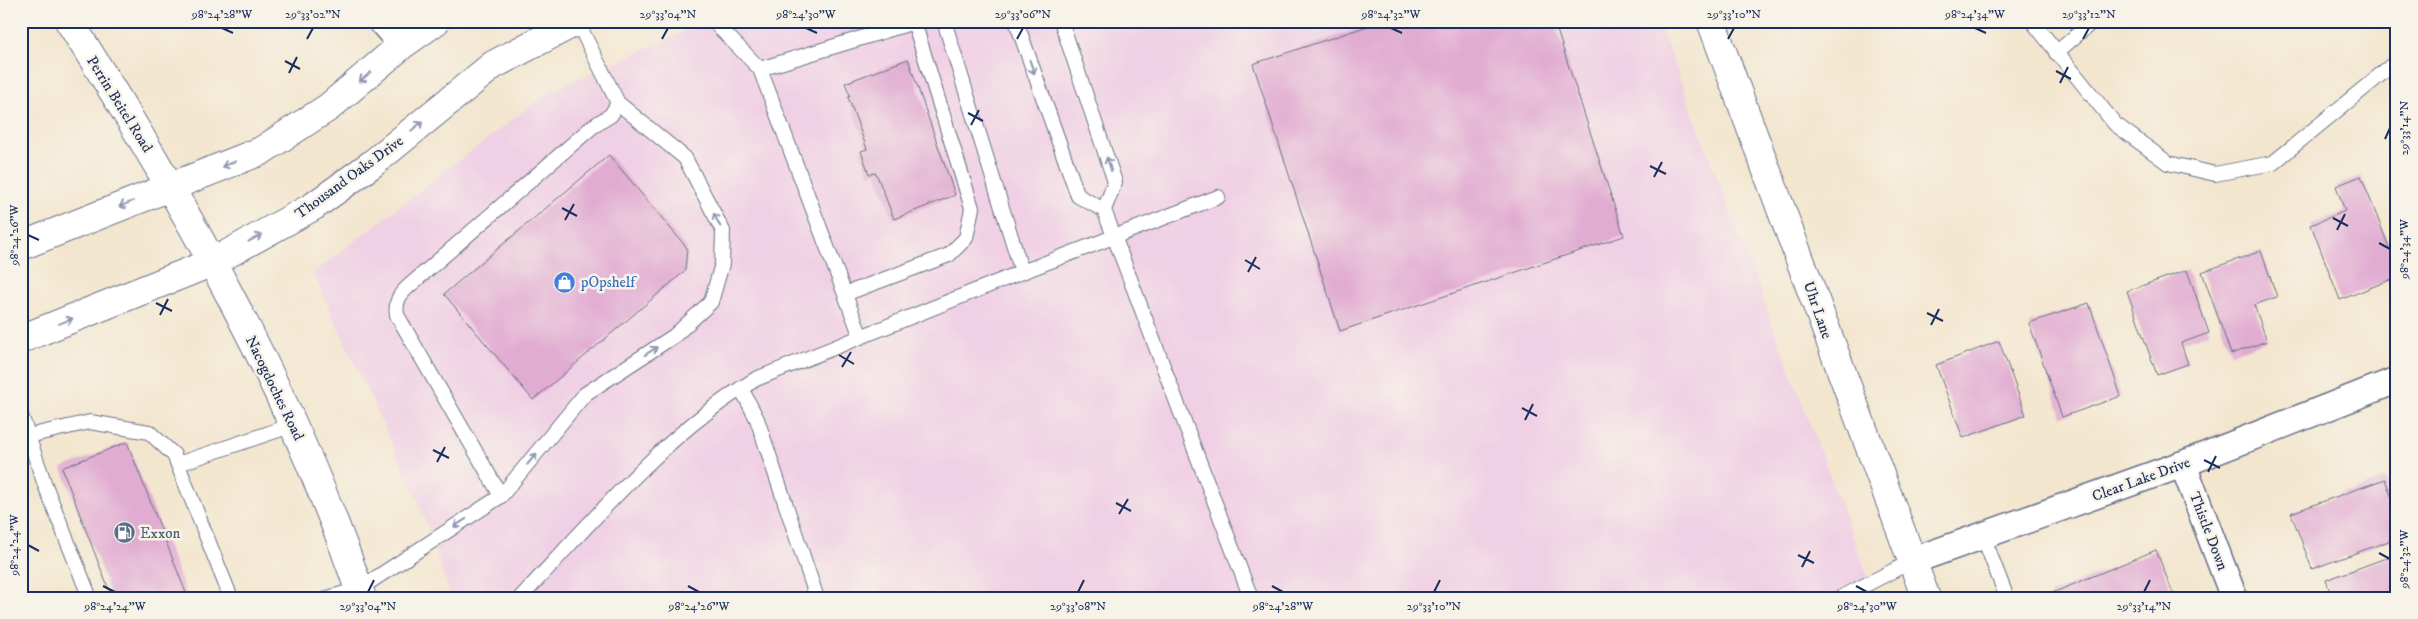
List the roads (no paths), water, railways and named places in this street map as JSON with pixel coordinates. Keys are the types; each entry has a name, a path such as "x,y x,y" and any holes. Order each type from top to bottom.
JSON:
{"main road":[{"name":"Perrin Beitel Road","path":"69,21 171,186"},
{"path":"21,246 261,151 329,107 402,45 436,21"},
{"name":"Thousand Oaks Drive","path":"21,339 213,262 314,206 372,164 494,65 577,21"},
{"name":"Uhr Lane","path":"1715,22 1926,598"},
{"name":"Nacogdoches Road","path":"171,186 213,262 293,425 344,544 360,593"}],"street":[{"path":"382,21 402,45"},
{"name":"Clear Lake Drive","path":"1912,561 2183,464 2397,380"},
{"name":"Thistle Down","path":"2183,464 2234,598"}],"lane":[{"path":"328,598 360,593 501,496 585,394 674,336 711,302 722,264 723,231 685,158 618,103 577,21"},
{"path":"713,21 760,70 861,337"},
{"path":"944,21 1022,272"},
{"path":"1016,21 1078,196 1104,210 1251,598"},
{"path":"1061,21 1115,182 1104,210"},
{"path":"2032,21 2114,124 2168,163 2215,174 2273,163 2397,61"},
{"path":"2056,53 2093,21"},
{"path":"760,70 915,22 972,208 966,238 950,255 845,294"},
{"path":"501,496 397,315 398,296 592,127 612,115 618,103"},
{"path":"520,598 635,477 717,404 756,379 1022,272 1218,197"},
{"path":"742,388 757,419 817,598"},
{"path":"21,415 45,485 90,598"},
{"path":"28,436 90,422 148,432 174,455 231,598"},
{"path":"178,464 293,425"},
{"path":"1984,536 2006,598"},
{"path":"1840,598 1912,561"}],"place":[{"name":"pOpshelf","path":"565,282"},
{"name":"Exxon","path":"124,533"}]}
